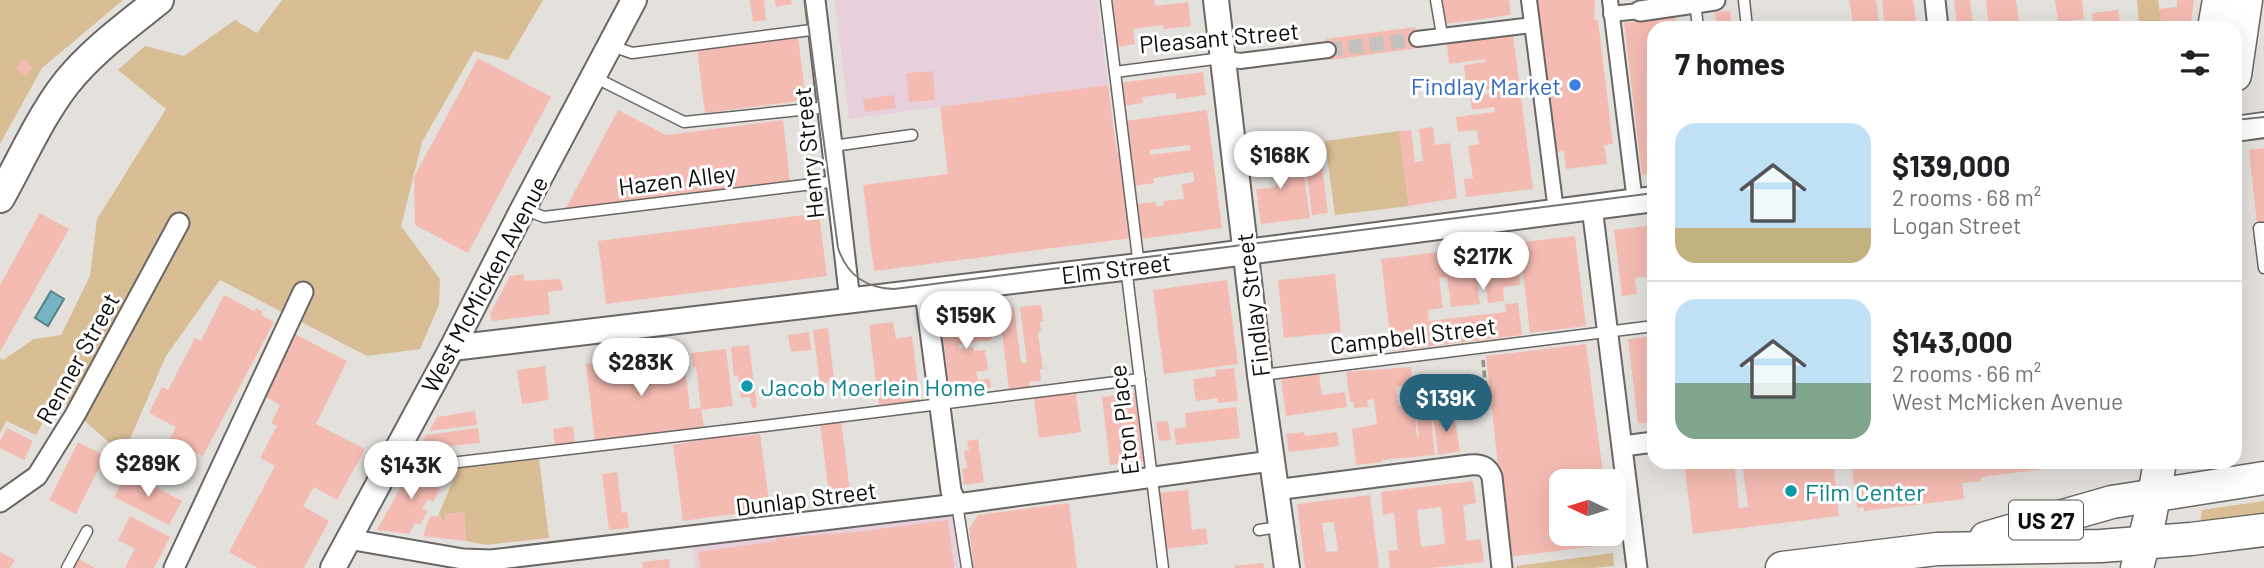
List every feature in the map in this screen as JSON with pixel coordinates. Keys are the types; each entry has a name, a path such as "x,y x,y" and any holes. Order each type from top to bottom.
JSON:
{"main road":[{"path":"0,198 61,90 98,50 159,0"},
{"path":"2215,21 2218,0"},
{"path":"2242,27 2246,0"},
{"path":"2140,556 2159,469"},
{"name":"US 27","path":"1937,549 2112,502 2264,478"},
{"name":"US 27","path":"1782,568 1937,549 2006,546 2140,556 2264,530"}],"street":[{"name":"West McMicken Avenue","path":"333,568 452,348 634,0"},
{"name":"Henry Street","path":"815,0 850,301"},
{"name":"Findlay Street","path":"1216,0 1275,490 1270,528 1287,568"},
{"path":"1529,0 1556,211"},
{"path":"1644,201 1611,7 1640,11 1715,0"},
{"path":"1935,0 1937,21"},
{"path":"1417,39 1532,24"},
{"name":"Pleasant Street","path":"1223,58 1240,61 1328,50"},
{"path":"2242,128 2264,125"},
{"name":"Elm Street","path":"452,348 1246,253 1644,201"},
{"path":"1592,207 1637,568"},
{"name":"Renner Street","path":"0,502 37,476 75,415 179,223"},
{"path":"174,568 303,292"},
{"path":"925,292 951,491 957,504"},
{"path":"1623,446 1647,443"},
{"name":"Dunlap Street","path":"348,540 463,559 558,561 1271,461"},
{"path":"1275,490 1470,465 1483,466 1489,470 1492,477 1502,568"}],"lane":[{"name":"Eton Place","path":"1107,0 1133,266 1140,379 1163,568"},
{"path":"1436,0 1441,35"},
{"path":"1744,0 1746,21"},
{"path":"1695,1 1697,21"},
{"path":"610,45 632,53 819,29"},
{"name":"Pleasant Street","path":"1115,72 1223,58"},
{"path":"594,76 608,86 684,122 828,107"},
{"path":"833,146 912,135"},
{"name":"Hazen Alley","path":"523,209 544,217 838,181"},
{"path":"2261,228 2264,268"},
{"name":"Campbell Street","path":"1260,375 1647,327"},
{"path":"390,462 408,468 1140,379"},
{"path":"957,504 967,568"},
{"path":"67,568 87,531"}],"path":[{"path":"1482,347 1487,399"}],"shaded area":[{"path":"0,0 123,0 42,68 0,144"},
{"path":"282,0 543,0 508,60 474,51 422,142 401,226 440,279 439,305 420,349 367,356 220,280 166,356 123,455 57,396 36,435 6,421 0,433 0,358 3,360 34,339 61,335 90,276 97,219 166,109 118,70 145,46 184,56 235,20 257,33"},
{"path":"835,0 1097,0 1108,85 849,119"},
{"path":"2137,0 2158,0 2161,21 2139,21"},
{"path":"1399,131 1409,206 1335,215 1325,141"},
{"path":"539,459 549,538 486,545 466,541 464,512 445,514 446,522 441,521 442,517 438,516 459,467"},
{"path":"2264,501 2264,514 2200,522 2202,510"},
{"path":"952,511 959,568 696,568 692,543"},
{"path":"1613,553 1614,566 1516,566"}],"water":[{"path":"51,291 64,299 48,326 35,318"}],"building":[{"path":"750,0 764,0 766,20 753,22"},
{"path":"775,0 791,0 792,4 776,7"},
{"path":"1109,0 1154,0 1155,6 1188,2 1191,26 1164,29 1163,25 1133,29 1135,44 1115,47"},
{"path":"1442,0 1509,0 1511,15 1445,24"},
{"name":"Findlay Market","path":"1534,0 1595,0 1594,19 1598,20 1613,144 1604,145 1607,164 1566,169 1564,151 1554,152 1538,28 1541,25 1540,17 1537,17"},
{"path":"1849,0 1876,0 1879,21 1853,21"},
{"path":"1882,0 1913,0 1916,21 1884,21"},
{"path":"1954,0 1970,0 1973,21 1957,21"},
{"path":"1986,0 2016,0 2019,21 1988,21"},
{"path":"2055,0 2082,0 2084,19 2058,21"},
{"path":"2177,0 2194,0 2191,21 2161,21 2159,9 2177,7"},
{"path":"2118,10 2120,21 2093,21 2092,13"},
{"path":"1730,11 1731,21 1716,21 1715,12"},
{"path":"1676,16 1676,21 1647,21 1647,175 1642,175 1624,23"},
{"path":"1415,27 1418,48 1329,60 1326,39"},
{"path":"1513,35 1533,189 1466,197 1464,179 1473,178 1468,146 1479,144 1477,130 1458,132 1456,117 1495,112 1494,107 1472,110 1470,96 1504,91 1504,88 1467,91 1464,65 1485,62 1485,59 1449,64 1447,44"},
{"path":"798,36 806,100 705,113 697,49"},
{"path":"478,58 551,97 468,253 415,225 414,177"},
{"path":"23,59 33,67 25,76 16,68"},
{"path":"933,71 935,100 909,102 906,73"},
{"path":"1203,72 1206,95 1176,99 1176,93 1142,97 1143,103 1122,106 1119,83"},
{"path":"1108,85 1117,153 1122,152 1132,238 874,271 863,185 948,174 940,107"},
{"path":"894,95 896,108 865,112 863,99"},
{"path":"618,110 666,135 783,120 790,181 565,210"},
{"path":"1207,110 1222,228 1140,239 1136,204 1156,202 1156,206 1164,205 1163,201 1184,199 1182,184 1194,182 1193,172 1153,178 1154,183 1133,186 1124,121","holes":["1190,145 1190,150 1150,155 1150,150"]},
{"path":"1433,127 1435,145 1450,143 1457,198 1409,206 1399,131 1411,130 1415,162 1423,161 1419,129"},
{"path":"1319,141 1328,213 1312,215 1303,144"},
{"path":"1271,147 1273,165 1289,163 1291,178 1304,176 1310,218 1261,224 1256,189 1276,187 1274,171 1254,173 1251,150"},
{"path":"2264,148 2264,224 2257,225 2249,150"},
{"path":"40,213 69,229 0,352 0,285"},
{"path":"819,213 827,276 606,304 598,241"},
{"path":"1647,226 1647,277 1635,278 1637,294 1622,296 1614,230"},
{"path":"1575,236 1586,326 1530,333 1521,257 1517,258 1520,285 1503,287 1504,301 1488,303 1484,273 1476,274 1480,304 1451,307 1447,277 1439,278 1443,308 1428,310 1429,321 1506,312 1505,304 1518,303 1522,335 1392,351 1381,259"},
{"path":"524,274 524,281 561,279 563,290 548,292 550,314 492,321 490,314 510,276"},
{"path":"1335,274 1341,332 1284,338 1278,280"},
{"path":"1227,280 1238,364 1164,374 1153,290"},
{"path":"224,295 254,311 256,308 263,312 261,315 274,322 203,456 170,439 176,427 149,413 162,387 168,390 195,338 201,341"},
{"path":"1041,305 1043,321 1040,322 1041,330 1038,334 1043,369 1040,369 1041,381 1029,382 1030,388 1009,390 999,309 1014,307 1021,363 1027,363 1020,307"},
{"path":"988,310 992,340 959,344 959,349 973,347 974,351 985,350 988,370 976,372 978,380 990,379 991,388 979,389 980,394 951,398 940,316"},
{"path":"893,322 896,339 912,336 920,401 879,405 869,325"},
{"path":"828,328 835,388 830,388 829,382 820,384 813,330"},
{"path":"809,332 811,350 791,352 788,335"},
{"path":"295,334 347,361 316,424 365,449 337,500 314,487 303,506 329,521 304,568 258,568 229,552 275,466 260,458 277,426 271,423 280,405 264,396"},
{"path":"1647,337 1647,423 1638,423 1628,339"},
{"path":"1586,344 1602,469 1549,469 1549,546 1596,546 1508,557 1486,356"},
{"name":"Jacob Moerlein Home","path":"749,345 757,407 752,408 750,397 741,398 738,375 734,376 731,347"},
{"path":"726,349 733,406 701,410 696,367 693,367 691,353"},
{"path":"683,352 690,409 701,408 704,428 595,442 586,364"},
{"path":"545,366 549,400 522,404 517,370"},
{"path":"1411,367 1413,385 1396,387 1398,406 1409,405 1411,417 1415,416 1417,437 1417,420 1431,418 1435,455 1356,465 1352,429 1377,424 1374,399 1367,400 1368,407 1354,408 1354,402 1350,402 1346,372"},
{"path":"1234,368 1238,401 1218,403 1218,398 1196,401 1193,379 1216,376 1215,370"},
{"path":"1319,374 1322,395 1345,392 1347,407 1286,416 1281,378"},
{"path":"1076,393 1081,432 1039,438 1034,398"},
{"path":"1135,393 1143,462 1110,465 1102,397"},
{"path":"1236,407 1240,438 1176,445 1174,429 1186,427 1185,413"},
{"path":"475,411 477,425 429,431 437,417"},
{"path":"1454,414 1460,451 1438,455 1433,417"},
{"path":"841,420 851,499 830,502 820,423"},
{"path":"1168,421 1171,440 1159,441 1156,422"},
{"path":"573,426 575,444 555,447 553,429"},
{"path":"7,428 33,441 24,460 0,448 0,441"},
{"path":"478,428 480,443 419,449 426,435"},
{"path":"1304,432 1305,436 1337,432 1339,446 1289,452 1286,434"},
{"path":"733,434 733,437 760,434 770,509 683,521 673,445"},
{"path":"978,439 984,482 964,485 962,469 967,468 964,451 969,450 967,441"},
{"path":"78,442 105,456 76,514 49,500"},
{"path":"444,467 434,486 440,489 433,502 428,499 422,509 428,511 420,525 415,523 409,534 377,530 409,472"},
{"name":"Film Center","path":"1685,469 1735,469 1739,508 1748,507 1743,469 1834,469 1839,516 1693,534"},
{"path":"1852,469 2044,469 1981,477 1981,481 1962,483 1964,499 1864,511 1864,507 1857,508"},
{"path":"127,472 182,501 169,525 114,497"},
{"path":"617,472 622,513 627,512 629,528 609,530 602,474"},
{"path":"1473,481 1476,503 1463,505 1467,541 1481,539 1484,562 1431,568 1390,568 1388,551 1398,550 1394,513 1383,515 1381,492","holes":["1441,507 1445,544 1421,547 1417,510"]},
{"path":"1188,490 1192,530 1206,528 1208,544 1165,549 1159,493"},
{"path":"1370,495 1379,568 1305,568 1297,504","holes":["1334,522 1338,551 1326,552 1322,523"]},
{"path":"1069,503 1077,568 974,568 969,529 978,515"},
{"path":"464,512 466,541 423,536 430,516 442,517 441,521 446,522 445,514"},
{"path":"130,516 170,537 154,568 125,568 135,549 118,540"},
{"path":"948,520 954,568 701,568 698,552 777,541 776,538 856,532"},
{"path":"0,552 15,560 10,568 0,568"},
{"path":"79,559 95,568 74,568"},
{"path":"669,559 670,568 643,568 642,562"},
{"path":"1263,563 1264,568 1235,568 1235,566"}],"tunnel":[{"path":"1328,50 1417,39"}],"tram line":[{"path":"805,0 838,248 852,273 874,286 894,289 1647,194"},
{"path":"2242,119 2264,117"}],"place":[{"name":"Findlay Market","path":"1575,85"},
{"name":"Jacob Moerlein Home","path":"747,386"},
{"name":"Film Center","path":"1791,491"}]}
